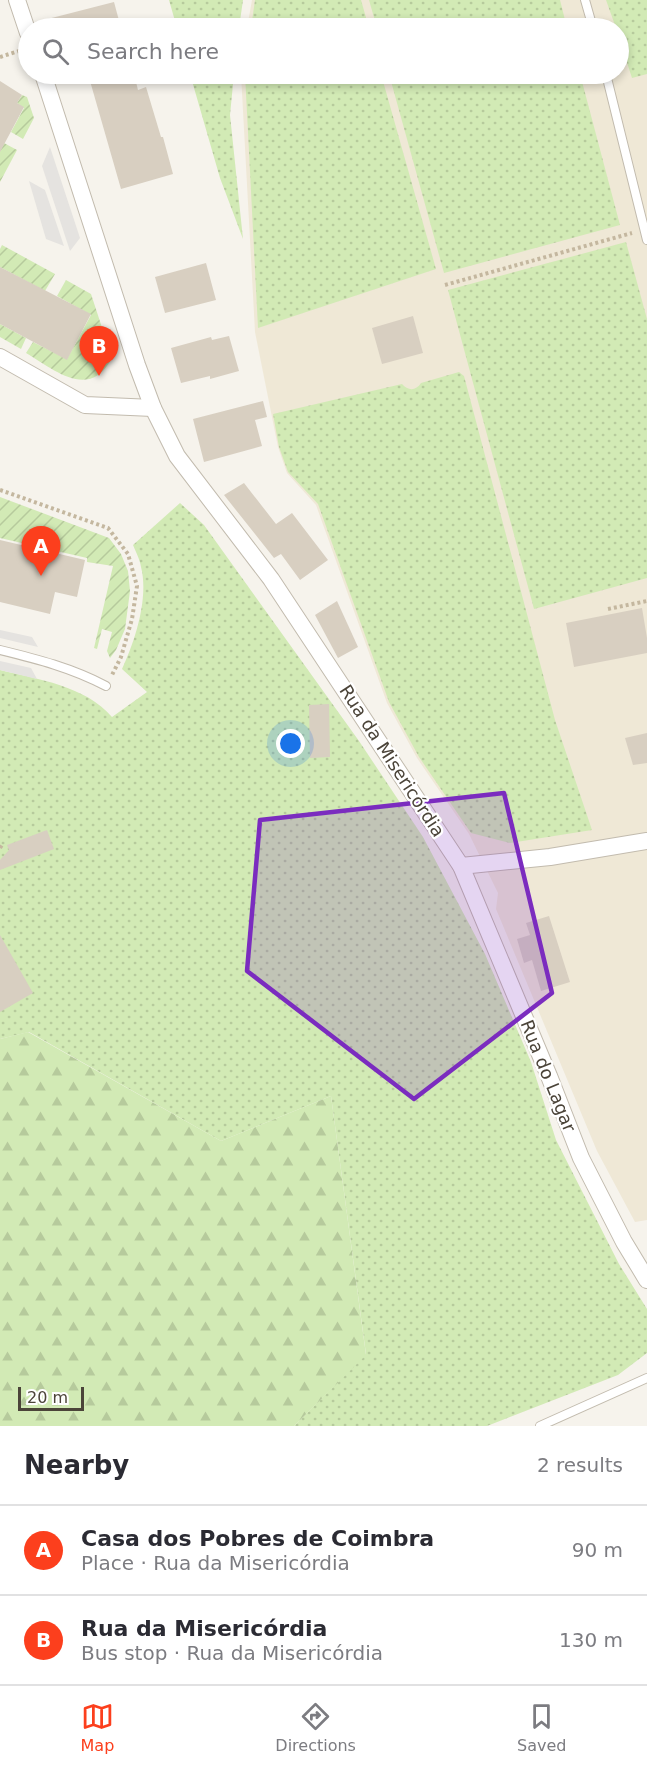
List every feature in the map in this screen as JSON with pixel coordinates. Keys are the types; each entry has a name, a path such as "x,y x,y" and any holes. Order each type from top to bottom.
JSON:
{"street":[{"path":"16,0 23,18"},
{"name":"Rua da Misericórdia","path":"46,84 133,353 153,408 177,456 272,579 461,866"},
{"path":"0,357 85,405 153,408"},
{"path":"461,866 550,856 647,841"},
{"name":"Rua do Lagar","path":"461,866 581,1158 624,1242 647,1280"}],"lane":[{"path":"585,0 590,18"},
{"path":"608,84 647,240"},
{"path":"0,650 81,673 106,686"},
{"path":"540,1426 647,1378"}],"path":[{"path":"0,57 18,51"},
{"path":"445,285 643,230"},
{"path":"0,490 108,528 128,554 138,586 132,619 121,657 106,686"},
{"path":"608,609 647,601"}],"highlighted area":[{"path":"504,793 552,993 414,1099 247,971 260,820"}],"shaded area":[{"path":"252,0 647,0 647,1220 635,1222 597,1151 496,909 498,893 469,834 417,758 387,703 316,505 287,473 278,447 255,332 242,84 629,84 629,18 249,18"},
{"path":"50,147 80,238 70,251 42,166"},
{"path":"29,181 45,190 64,246 46,239"},
{"path":"0,630 32,637 38,647 0,638"},
{"path":"0,661 31,668 37,679 0,670"}],"green space":[{"path":"169,0 243,0 240,18 174,18"},
{"path":"255,0 361,0 366,18 252,18"},
{"path":"369,0 560,0 564,18 374,18"},
{"path":"606,0 647,0 647,74 632,78 629,69 629,18 612,18"},
{"path":"193,84 233,84 230,115 243,239 220,178"},
{"path":"246,84 384,84 436,269 258,328"},
{"path":"392,84 583,84 620,225 444,273"},
{"path":"22,95 27,97 34,118 23,139 11,132 24,108 17,103"},
{"path":"4,143 17,150 0,182 0,151"},
{"path":"626,242 647,319 647,578 534,609 448,290"},
{"path":"2,245 55,274 45,291 0,267"},
{"path":"66,280 91,294 112,358 103,371 93,378 82,380 71,378 26,353 33,342 67,359 91,315 57,296"},
{"path":"0,324 26,338 21,349 0,337"},
{"path":"459,372 464,376 555,720 592,830 510,843 471,833 419,757 389,702 318,504 288,472 279,447 273,414 402,384 414,389 421,383"},
{"path":"0,497 109,538 121,554 128,571 130,591 125,629 110,658 107,651 112,632 102,629 97,649 94,648 113,566 87,562 87,558 0,538"},
{"path":"180,503 204,525 359,741 423,837 485,954 531,1062 556,1140 619,1264 647,1309 647,1353 618,1375 487,1426 294,1426 366,1354 331,1096 221,1141 29,1032 0,1039 0,670 75,691 101,706 112,717 147,692 122,669 132,646 142,606 143,579 133,545"},
{"path":"28,1032 221,1141 331,1096 366,1355 294,1426 0,1426 0,1039"}],"building":[{"path":"114,2 118,18 52,18"},
{"path":"0,81 22,95 17,103 24,107 0,152"},
{"path":"91,84 136,84 138,90 146,87 161,137 163,137 173,174 121,189"},
{"path":"206,263 216,300 165,313 155,277"},
{"path":"0,267 91,314 67,360 0,324"},
{"path":"413,316 423,353 382,364 372,328"},
{"path":"229,336 239,371 210,379 210,376 181,383 171,348 211,337 212,340"},
{"path":"263,401 267,417 255,420 262,446 204,462 193,419"},
{"path":"244,483 276,524 292,513 328,560 300,580 281,554 274,558 224,495"},
{"path":"0,540 85,560 77,597 55,592 50,614 0,602"},
{"path":"337,601 358,647 338,658 315,615"},
{"path":"642,608 647,653 574,667 566,623"},
{"path":"329,704 330,757 310,758 309,705"},
{"path":"647,733 647,763 633,765 625,738"},
{"path":"47,830 54,849 0,870 0,860 9,850 7,845"},
{"path":"549,916 570,982 541,991 532,960 524,963 517,939 530,935 526,923"},
{"path":"0,935 33,993 0,1012"}],"place":[{"name":"Rua da Misericórdia","path":"99,376"},
{"name":"Casa dos Pobres de Coimbra","path":"41,576"}]}
